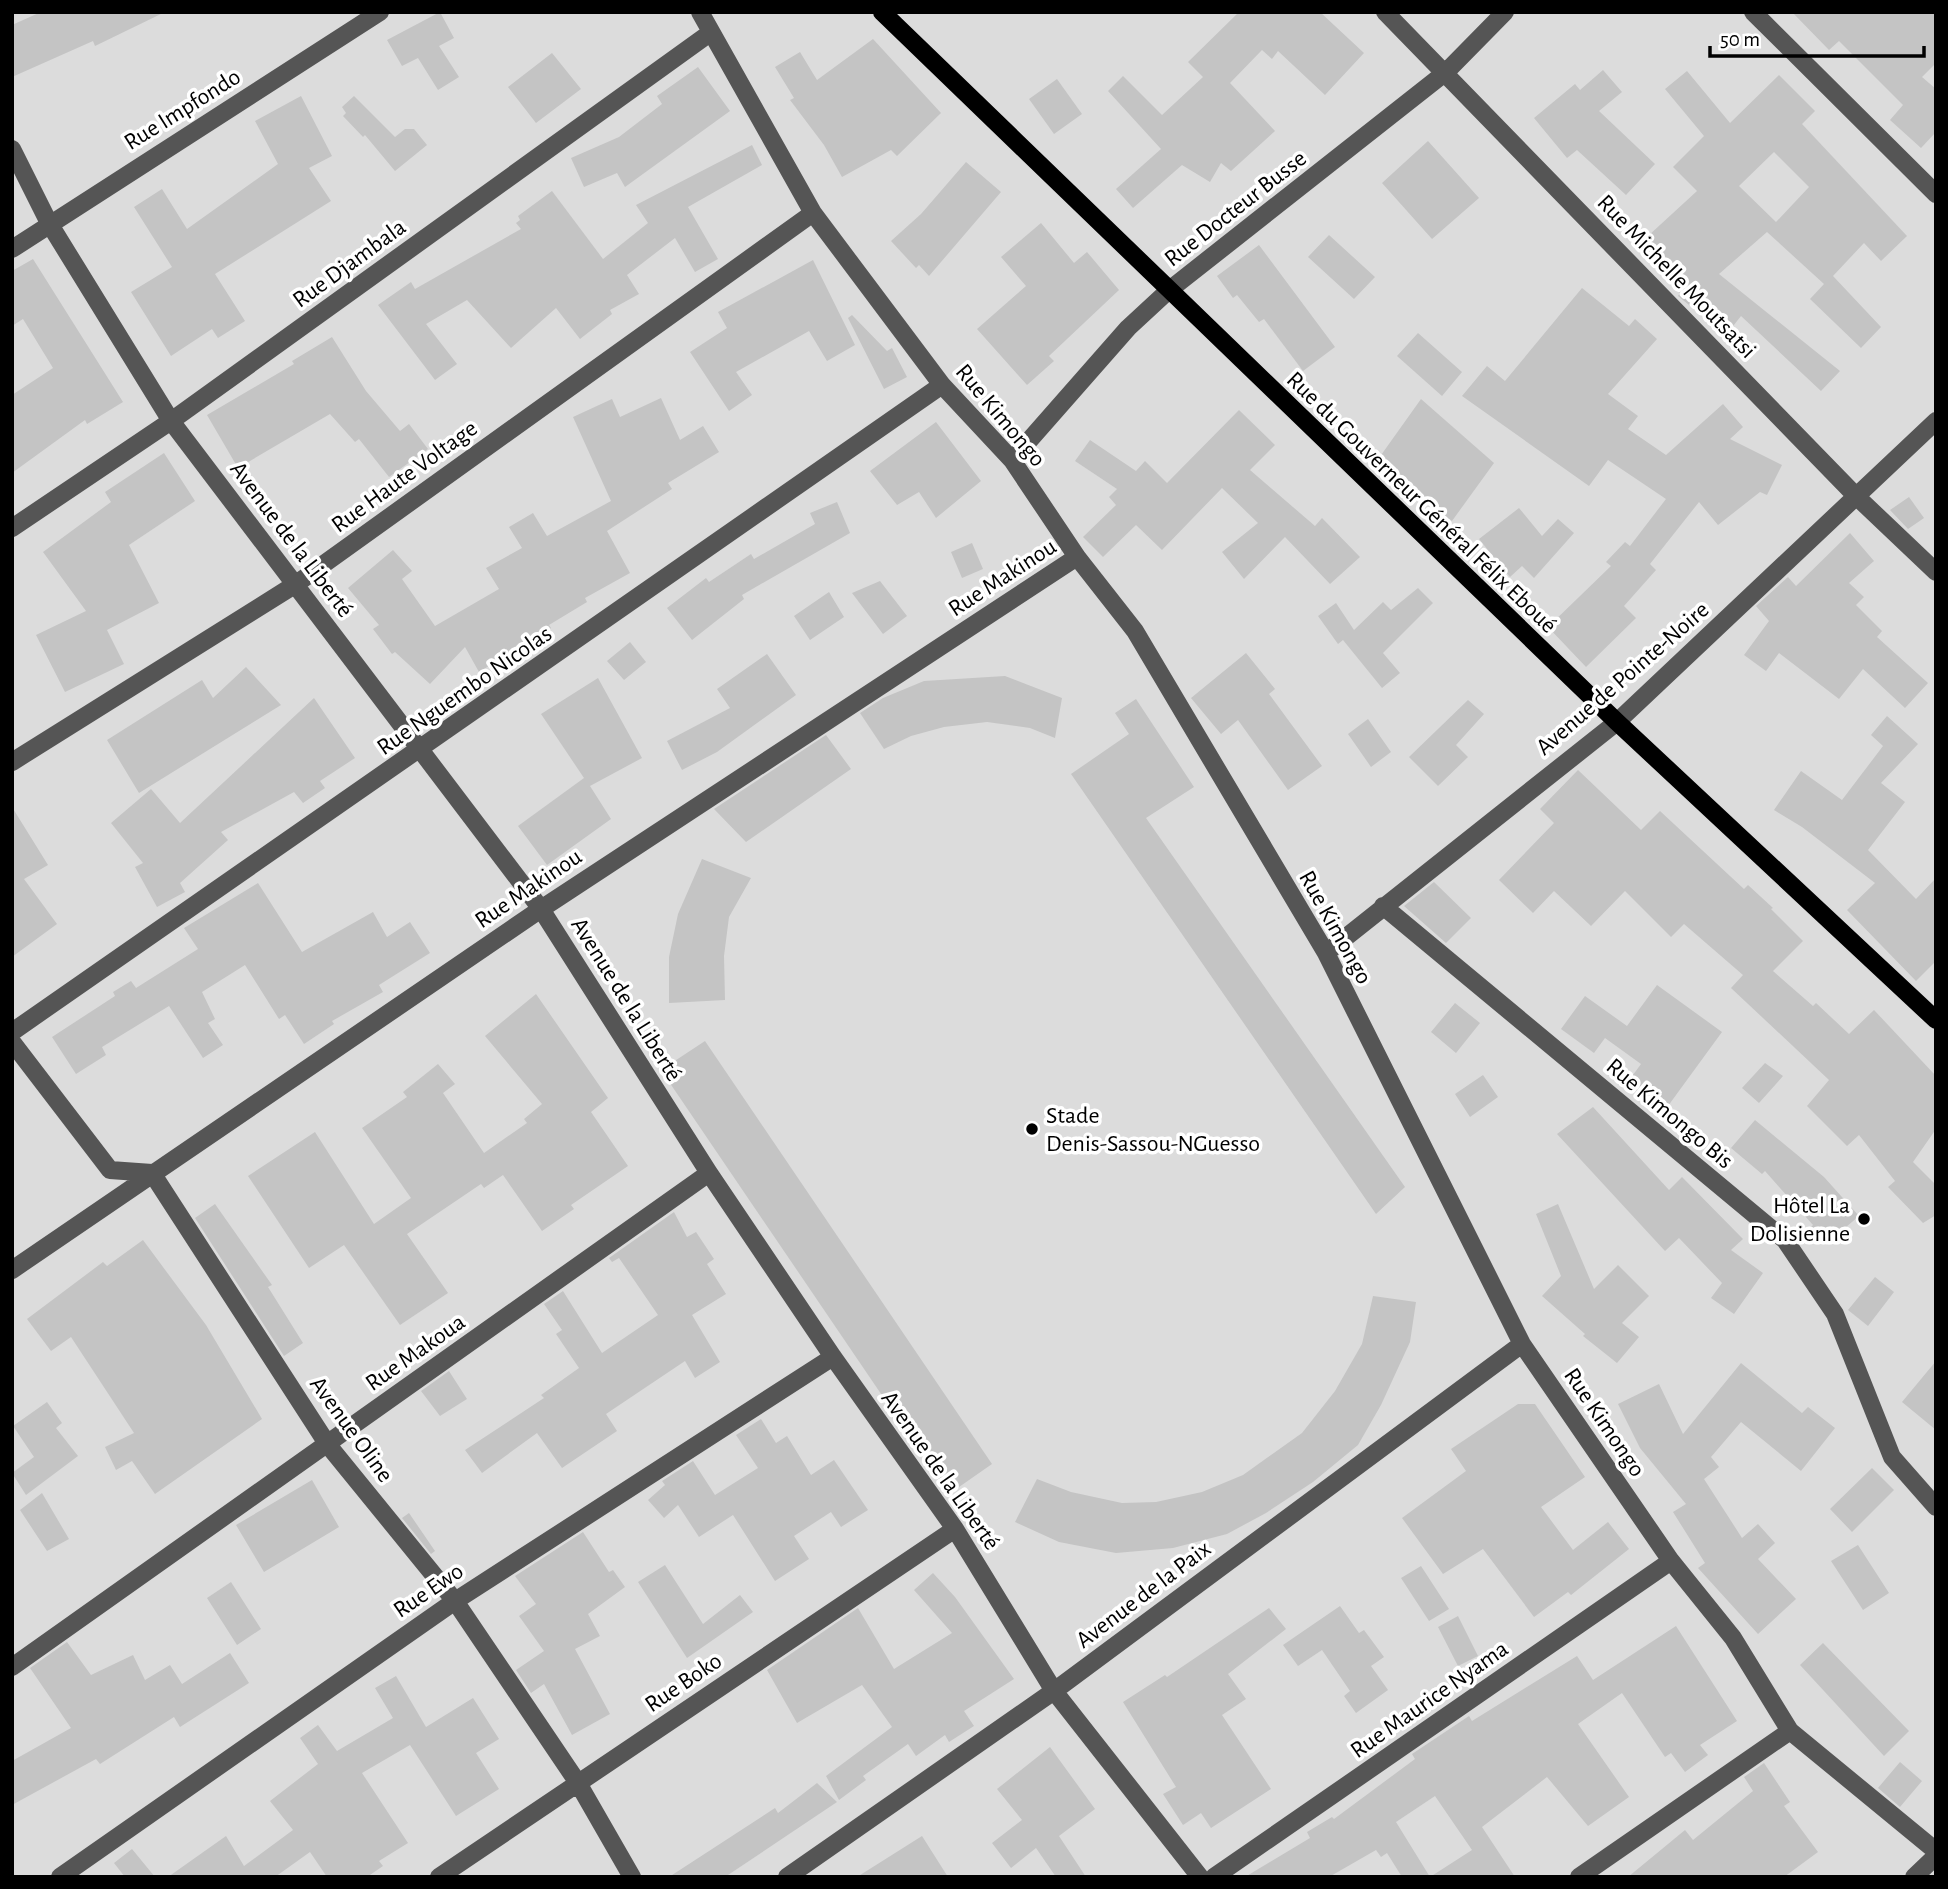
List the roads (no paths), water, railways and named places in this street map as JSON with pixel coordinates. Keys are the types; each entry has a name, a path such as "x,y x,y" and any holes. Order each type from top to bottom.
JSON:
{"main road":[{"name":"Rue du Gouverneur Général Félix Eboué","path":"882,12 1617,722 1936,1020"}],"street":[{"name":"Rue Impfondo","path":"12,249 380,12"},
{"name":"Rue Kimongo","path":"700,12 813,213 942,385 1012,460 1077,557 1135,631 1326,953 1522,1344 1671,1561 1732,1638 1790,1731 1936,1854"},
{"name":"Rue Michelle Moutsatsi","path":"1385,12 1856,496 1936,572"},
{"name":"Rue Docteur Busse","path":"1012,460 1128,328 1168,291 1446,72 1504,12"},
{"path":"1753,12 1936,194"},
{"name":"Rue Djambala","path":"12,528 171,421 710,33"},
{"name":"Avenue de la Liberté","path":"12,149 49,223 171,421 541,909 709,1173 833,1357 955,1529 1054,1690 1200,1877"},
{"name":"Rue Haute Voltage","path":"12,762 296,584 813,213"},
{"name":"Rue Nguembo Nicolas","path":"12,1032 420,751 942,385"},
{"name":"Avenue de Pointe-Noire","path":"1326,953 1617,722 1936,422"},
{"name":"Rue Makinou","path":"12,1270 541,909 1077,557"},
{"name":"Rue Kimongo Bis","path":"1383,906 1785,1240 1835,1314 1892,1457 1936,1507"},
{"path":"12,1042 110,1170 152,1172"},
{"name":"Avenue Oline","path":"152,1172 328,1445 455,1601 578,1783 632,1877"},
{"name":"Rue Makoua","path":"12,1667 709,1173"},
{"name":"Avenue de la Paix","path":"787,1877 1054,1690 1522,1344"},
{"name":"Rue Ewo","path":"60,1877 455,1601 833,1357"},
{"name":"Rue Boko","path":"439,1877 955,1529"},
{"name":"Rue Maurice Nyama","path":"1214,1877 1671,1561"},
{"path":"1579,1877 1790,1731"},
{"path":"1914,1877 1936,1854"}],"place":[{"name":"Stade Denis-Sassou-NGuesso","path":"1032,1129"},
{"name":"Hôtel La Dolisienne","path":"1864,1219"}]}
